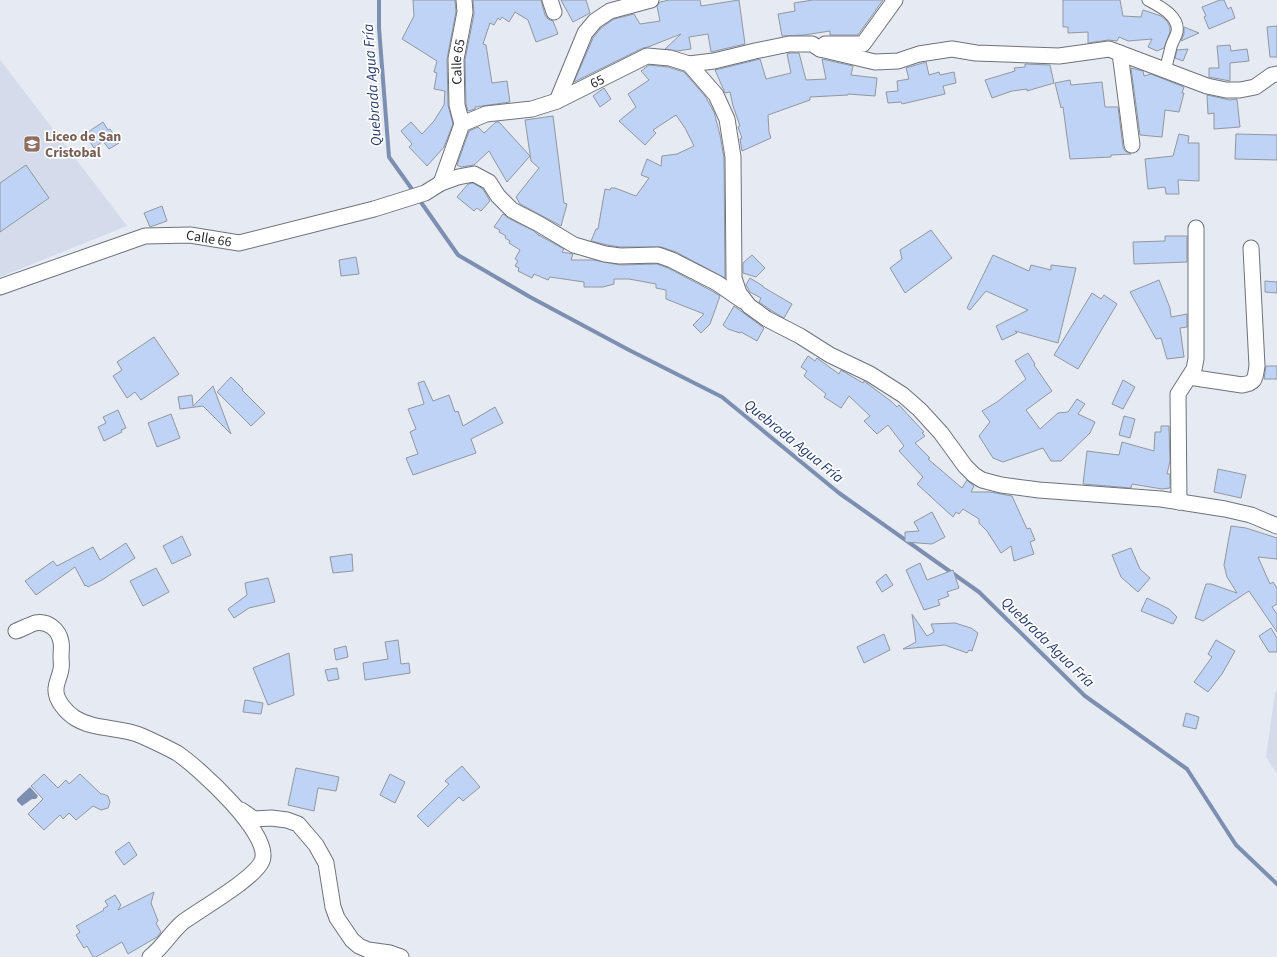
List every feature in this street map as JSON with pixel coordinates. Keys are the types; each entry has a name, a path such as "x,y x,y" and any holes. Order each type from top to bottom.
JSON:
{"street":[{"name":"Calle 65","path":"462,124 457,105 456,58 465,12 464,0"},
{"path":"557,101 585,33 595,21 610,11 651,0"},
{"path":"820,49 825,44 863,44 895,0"},
{"path":"1148,0 1167,12 1174,19 1177,26 1177,32 1171,46 1165,71"},
{"path":"689,64 714,61 789,44 812,44 820,49 875,62 898,61 919,54 952,49 976,53 1032,56 1059,56 1109,49 1207,86 1226,90 1240,90 1255,87 1272,74 1277,74"},
{"path":"1120,53 1132,145"},
{"name":"65","path":"462,124 486,114 532,109 557,101 647,56 670,58 689,64"},
{"path":"689,64 716,95 727,119 733,157 734,278 739,293 749,306"},
{"path":"441,183 462,124"},
{"name":"Calle 66","path":"0,287 145,236 190,235 239,243 374,209 425,193 441,183 458,177 474,174 489,182 498,196 512,210 540,224 574,245 605,254 620,256 658,255 672,260 717,283 767,319 800,336 830,356 870,374 904,395 920,410 941,433 965,466 974,475 982,480 1001,485 1039,490 1161,499 1226,509 1251,515 1277,526"},
{"path":"1179,502 1178,394 1194,369 1196,359 1196,228"},
{"path":"1188,377 1242,385 1249,384 1255,379 1257,366 1251,248"},
{"path":"16,631 36,623 47,624 54,628 59,634 62,643 62,668 55,690 61,706 74,718 88,725 119,729 141,735 177,754 204,774 246,819 256,834 263,852 263,859 256,870 239,884 182,923 150,957"},
{"path":"233,805 254,819 271,818 287,820 298,824 316,845 326,863 333,907 337,918 352,940 359,946 368,950 390,953 401,957"}],"shaded area":[{"name":"Liceo de San Cristobal","path":"0,61 127,226 0,277"},
{"path":"1277,691 1277,774 1266,757 1275,693"}],"water":[{"path":"30,787 38,796 36,799 32,799 22,806 17,799"}],"building":[{"path":"413,0 455,0 456,12 447,59 448,105 453,124 444,147 427,166 409,147 412,144 401,131 411,122 422,134 434,121 444,105 445,91 434,89 437,73 434,72 437,61 402,39 414,16"},
{"path":"473,0 541,0 545,15 548,19 553,21 558,34 536,42 528,20 515,12 509,22 502,17 500,20 498,18 494,25 490,23 483,44 486,45 492,83 507,81 510,102 475,107 475,109 468,111 466,104 465,60 474,14"},
{"path":"561,0 586,0 590,13 573,22"},
{"path":"669,0 700,0 701,6 739,0 745,44 711,52 708,34 689,37 691,49 677,51 665,49 681,34 643,48 574,82 593,38 601,28 614,19 634,14 640,24 660,21 657,6 660,2"},
{"path":"813,0 883,0 858,35 830,35 830,31 804,35 782,36 778,14 795,11 794,3"},
{"path":"1063,0 1120,0 1123,16 1141,17 1143,10 1161,16 1167,21 1170,27 1170,32 1164,48 1157,51 1148,47 1152,39 1128,41 1119,37 1117,41 1108,40 1088,43 1088,32 1068,33 1068,27 1063,27"},
{"path":"1220,0 1224,0 1228,9 1231,7 1235,18 1209,29 1202,7"},
{"path":"1277,26 1277,57 1270,57 1267,27"},
{"path":"1184,27 1199,33 1181,41 1184,34"},
{"path":"1230,45 1231,51 1247,49 1249,61 1230,63 1230,81 1209,77 1209,68 1219,68 1217,46"},
{"path":"1188,49 1183,61 1175,58 1177,50"},
{"path":"799,53 806,80 826,79 822,59 853,66 851,75 877,78 875,96 848,94 810,97 810,100 768,115 769,132 771,138 742,151 740,139 742,138 738,127 740,126 730,92 725,93 715,70 760,59 766,79 791,73 787,54"},
{"path":"926,62 929,75 939,72 940,75 954,72 956,83 943,86 945,94 902,104 901,102 888,103 886,92 898,91 897,81 909,79 906,68"},
{"path":"1025,64 1050,65 1054,83 1027,91 1027,89 1012,91 992,98 985,80 1015,71 1014,68 1025,67"},
{"path":"649,65 668,67 684,72 705,96 714,112 724,158 725,278 676,252 661,247 620,247 591,241 596,229 598,229 605,189 610,190 611,188 615,188 636,196 649,178 641,175 647,159 661,166 662,156 677,154 694,146 685,128 676,115 653,130 656,133 645,145 619,121 636,107 628,94 649,80 641,71"},
{"path":"1131,68 1143,71 1144,76 1151,74 1184,87 1179,112 1165,110 1162,137 1140,135"},
{"path":"1070,80 1071,85 1102,82 1105,107 1118,107 1123,147 1125,151 1131,154 1111,155 1111,157 1070,159 1063,107 1061,108 1055,83"},
{"path":"604,88 611,99 600,107 593,96"},
{"path":"1207,95 1230,100 1237,99 1240,127 1214,129 1214,113 1208,114"},
{"path":"553,116 564,203 567,204 561,226 520,204 516,197 539,168 531,161 525,120"},
{"path":"103,122 108,130 110,129 119,143 109,149 103,141 94,148 85,134"},
{"path":"496,122 499,122 530,156 507,182 489,151 474,165 461,167 457,165 469,131 478,127 484,133"},
{"path":"1179,134 1189,136 1188,143 1199,143 1199,181 1178,180 1179,194 1166,194 1165,187 1148,189 1145,159 1173,156"},
{"path":"1236,134 1277,135 1277,160 1235,159"},
{"path":"26,165 49,198 0,232 0,183"},
{"path":"473,183 483,189 490,201 481,211 477,208 474,211 457,197 468,184"},
{"path":"162,206 167,221 150,227 144,213"},
{"path":"503,214 564,249 562,252 573,254 571,260 594,260 620,265 657,264 668,268 712,291 720,296 710,324 701,333 693,325 704,314 666,299 666,290 656,288 656,284 629,279 614,279 614,284 603,287 584,287 584,282 550,277 548,280 534,274 532,278 518,271 519,268 515,266 518,261 515,259 520,250 509,243 510,241 505,238 506,236 494,227"},
{"path":"931,230 952,258 905,293 890,268 902,259 900,250"},
{"path":"1165,236 1187,236 1187,262 1134,264 1133,242 1165,241"},
{"path":"752,255 765,268 756,277 743,273 743,263"},
{"path":"993,255 1029,271 1031,265 1051,270 1051,265 1076,268 1058,343 1015,331 1017,333 1002,340 996,326 1028,310 986,291 970,310 967,308"},
{"path":"356,257 359,274 341,276 339,260"},
{"path":"750,278 792,304 784,318 759,302 761,298 750,292 746,285"},
{"path":"1159,280 1170,308 1171,317 1187,314 1187,327 1180,328 1184,357 1167,359 1161,338 1156,339 1130,292"},
{"path":"1265,281 1277,282 1277,293 1265,292"},
{"path":"1092,293 1101,299 1104,295 1117,304 1078,369 1054,355"},
{"path":"734,306 764,328 757,341 741,332 728,329 723,325"},
{"path":"154,337 179,374 141,400 135,392 127,398 113,376 122,370 117,362"},
{"path":"1028,353 1035,364 1034,365 1052,391 1026,410 1040,429 1058,413 1068,412 1077,399 1085,404 1078,414 1095,422 1090,433 1061,461 1051,461 1043,448 1003,462 993,458 979,436 990,422 982,411 997,402 1026,379 1015,361"},
{"path":"808,356 815,361 817,358 839,374 841,370 863,383 864,381 897,407 899,405 924,432 922,433 925,436 915,443 930,458 928,459 962,488 967,480 974,486 971,492 990,492 1012,496 1027,529 1030,528 1035,540 1030,542 1034,554 1014,561 1011,546 1001,553 987,531 979,523 979,519 963,509 959,514 956,512 953,517 917,484 923,477 899,451 904,446 888,425 877,434 864,421 870,416 849,396 841,408 824,397 826,394 804,376 807,371 801,367"},
{"path":"1266,366 1277,366 1277,379 1264,379"},
{"path":"231,377 265,413 251,426 217,392"},
{"path":"1123,380 1135,387 1123,409 1112,404"},
{"path":"424,381 433,401 449,395 455,412 458,411 463,426 495,407 503,423 471,439 476,453 413,475 406,458 418,454 410,432 416,429 408,409 424,404 418,383"},
{"path":"213,386 231,434 203,406 180,409 178,397 192,395 193,406"},
{"path":"118,410 126,428 121,430 122,432 104,441 98,427 106,423 103,417"},
{"path":"171,414 180,438 157,447 148,423"},
{"path":"1124,416 1135,419 1130,438 1119,435"},
{"path":"1161,426 1169,426 1170,461 1167,474 1170,474 1170,488 1162,489 1132,484 1131,488 1083,484 1087,451 1119,455 1122,442 1154,451 1155,432 1161,432"},
{"path":"1218,469 1246,475 1241,498 1214,492"},
{"path":"932,512 945,537 932,544 905,542 905,532 919,531 914,522"},
{"path":"1231,526 1246,528 1277,538 1277,559 1258,557 1270,584 1273,582 1277,588 1277,604 1272,607 1277,614 1277,632 1249,591 1203,621 1195,618 1206,584 1211,584 1237,593 1227,577 1224,565"},
{"path":"182,536 191,555 172,564 163,546"},
{"path":"126,543 135,558 102,580 88,587 86,585 85,586 75,567 36,595 25,581 53,561 57,566 93,547 100,560"},
{"path":"1131,548 1140,569 1150,578 1138,592 1121,577 1112,555"},
{"path":"352,554 353,571 333,573 330,557"},
{"path":"920,563 927,580 953,570 959,588 947,592 949,596 938,600 940,605 924,610 906,570"},
{"path":"156,568 169,592 143,606 130,581"},
{"path":"886,574 893,585 882,592 876,582"},
{"path":"268,578 275,602 249,608 234,618 228,609 247,595 245,583"},
{"path":"1147,598 1169,609 1177,617 1173,624 1141,611"},
{"path":"912,614 927,636 934,632 931,624 955,623 971,628 978,633 972,651 969,650 967,653 945,645 903,649 916,642"},
{"path":"1271,628 1277,638 1277,652 1269,652 1259,636"},
{"path":"884,634 890,650 864,663 857,647"},
{"path":"398,640 401,664 409,663 410,673 365,680 363,663 388,659 385,642"},
{"path":"1216,640 1235,651 1222,674 1208,692 1194,682 1212,657 1208,654"},
{"path":"346,646 348,657 336,660 334,649"},
{"path":"289,653 294,695 268,705 253,668"},
{"path":"337,668 339,679 328,681 325,670"},
{"path":"245,700 263,703 261,714 243,712"},
{"path":"1186,713 1199,717 1196,729 1183,726"},
{"path":"462,766 480,787 463,801 459,797 428,827 417,816 449,784 445,781"},
{"path":"296,768 339,777 336,791 318,788 314,811 288,805"},
{"path":"44,774 58,788 66,780 69,784 80,774 101,794 108,796 110,802 108,808 101,810 93,806 76,820 69,813 63,819 60,815 44,830 28,814 43,799 31,786"},
{"path":"390,774 405,782 395,803 380,795"},
{"path":"129,842 137,855 124,865 115,852"},
{"path":"154,892 151,903 158,921 156,923 161,932 157,937 128,954 122,942 96,957 93,957 87,946 84,948 76,935 80,932 76,926 104,910 103,909 108,906 105,901 115,895 121,905 118,910"}],"waterway":[{"name":"Quebrada Agua Fría","path":"379,0 379,28 389,157 414,192"},
{"name":"Quebrada Agua Fría","path":"418,198 458,255 530,297 629,350 722,397 839,493 979,592 1085,696 1187,769 1236,845 1277,884"}],"place":[{"name":"Liceo de San Cristobal","path":"32,144"}]}
